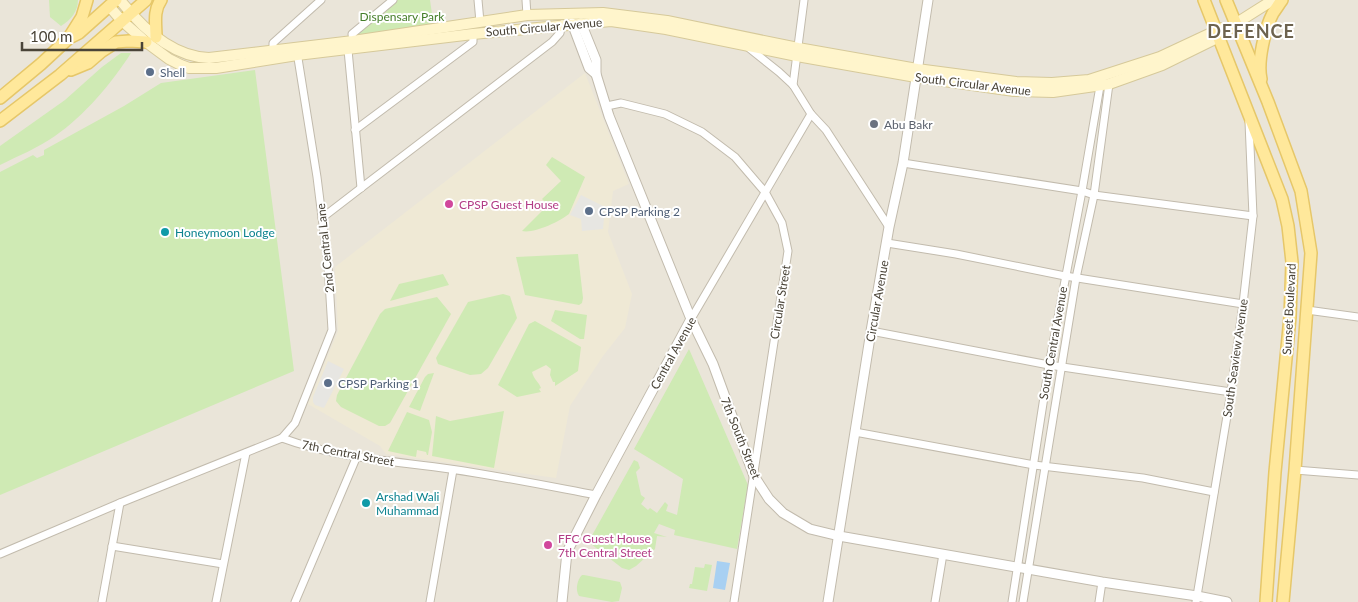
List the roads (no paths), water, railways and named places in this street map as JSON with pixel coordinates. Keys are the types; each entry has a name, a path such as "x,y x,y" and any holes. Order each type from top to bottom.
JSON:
{"main road":[{"path":"69,38 82,17 87,0"},
{"path":"0,121 60,75 146,0"},
{"path":"60,75 88,63 116,42 151,40 157,5 161,0"},
{"name":"Sunset Boulevard","path":"1204,0 1282,199 1288,226 1292,262 1290,317 1266,602"},
{"name":"Sunset Boulevard","path":"1226,0 1268,102 1301,191 1311,253 1283,602"},
{"name":"South Circular Avenue","path":"112,1 169,59 189,68 216,68 297,52 350,45 611,20 747,46 797,52 1014,91 1053,92 1105,85 1162,65 1218,34 1273,0"},
{"path":"1268,102 1260,74 1261,57 1265,37 1273,14 1282,0"},
{"path":"0,98 69,38 79,33 112,1"},
{"name":"South Circular Avenue","path":"350,45 527,15 603,13 667,21 797,52"},
{"name":"South Circular Avenue","path":"916,73 1016,82 1052,83 1089,80 1160,57 1218,34"},
{"name":"South Circular Avenue","path":"151,40 184,54 202,58 272,51 297,52"},
{"path":"1282,398 1300,399"}],"street":[{"path":"272,51 273,43 321,0"},
{"path":"361,188 355,130 350,45 352,34 393,0"},
{"path":"478,0 480,22"},
{"path":"526,0 527,15"},
{"path":"793,85 804,0"},
{"name":"Circular Avenue","path":"828,602 870,332 903,163 928,0"},
{"path":"322,218 552,42 562,30 571,24"},
{"name":"7th South Street","path":"571,24 596,60 596,74 609,116 691,319 713,364 754,476 769,499 783,513 810,529 839,536 1196,599 1227,602"},
{"path":"355,130 473,42 472,34"},
{"path":"747,46 793,85 811,114 826,130 889,227"},
{"name":"2nd Central Lane","path":"282,438 295,423 332,330 328,265 297,52"},
{"path":"1023,602 1076,278 1094,195 1105,85"},
{"name":"South Central Avenue","path":"1012,602 1049,365 1065,276 1105,85"},
{"name":"Circular Street","path":"607,106 621,103 665,114 702,132 735,157 765,192 782,223 788,251 734,602"},
{"name":"South Seaview Avenue","path":"1196,599 1231,392 1253,216 1248,112"},
{"name":"Central Avenue","path":"562,602 567,552 596,495 691,319 811,114"},
{"path":"903,163 1094,195 1253,216"},
{"path":"887,243 956,254 1076,278 1243,304"},
{"path":"1307,310 1358,317"},
{"path":"870,332 1049,365 1231,392"},
{"path":"855,432 1044,466 1143,478 1214,492"},
{"path":"0,554 120,503 282,438"},
{"name":"7th Central Street","path":"282,438 304,446 357,456 453,470 596,495"},
{"path":"216,602 246,453"},
{"path":"295,602 357,456"},
{"path":"430,602 453,470"},
{"path":"1295,470 1358,475"},
{"path":"102,602 120,503"},
{"path":"112,546 223,564"},
{"path":"935,602 943,554"},
{"path":"1099,602 1102,582"}],"water":[{"path":"717,561 730,563 725,590 713,588"}],"place":[{"name":"Shell","path":"150,72"},
{"name":"Abu Bakr","path":"874,124"},
{"name":"CPSP Guest House","path":"449,204"},
{"name":"CPSP Parking 2","path":"589,211"},
{"name":"Honeymoon Lodge","path":"165,232"},
{"name":"CPSP Parking 1","path":"328,383"},
{"name":"Arshad Wali Muhammad","path":"366,503"},
{"name":"FFC Guest House 7th Central Street","path":"548,545"}],"district":[{"name":"DEFENCE","path":"1251,31"}],"park label":[{"name":"Dispensary Park","path":"402,16"}]}
